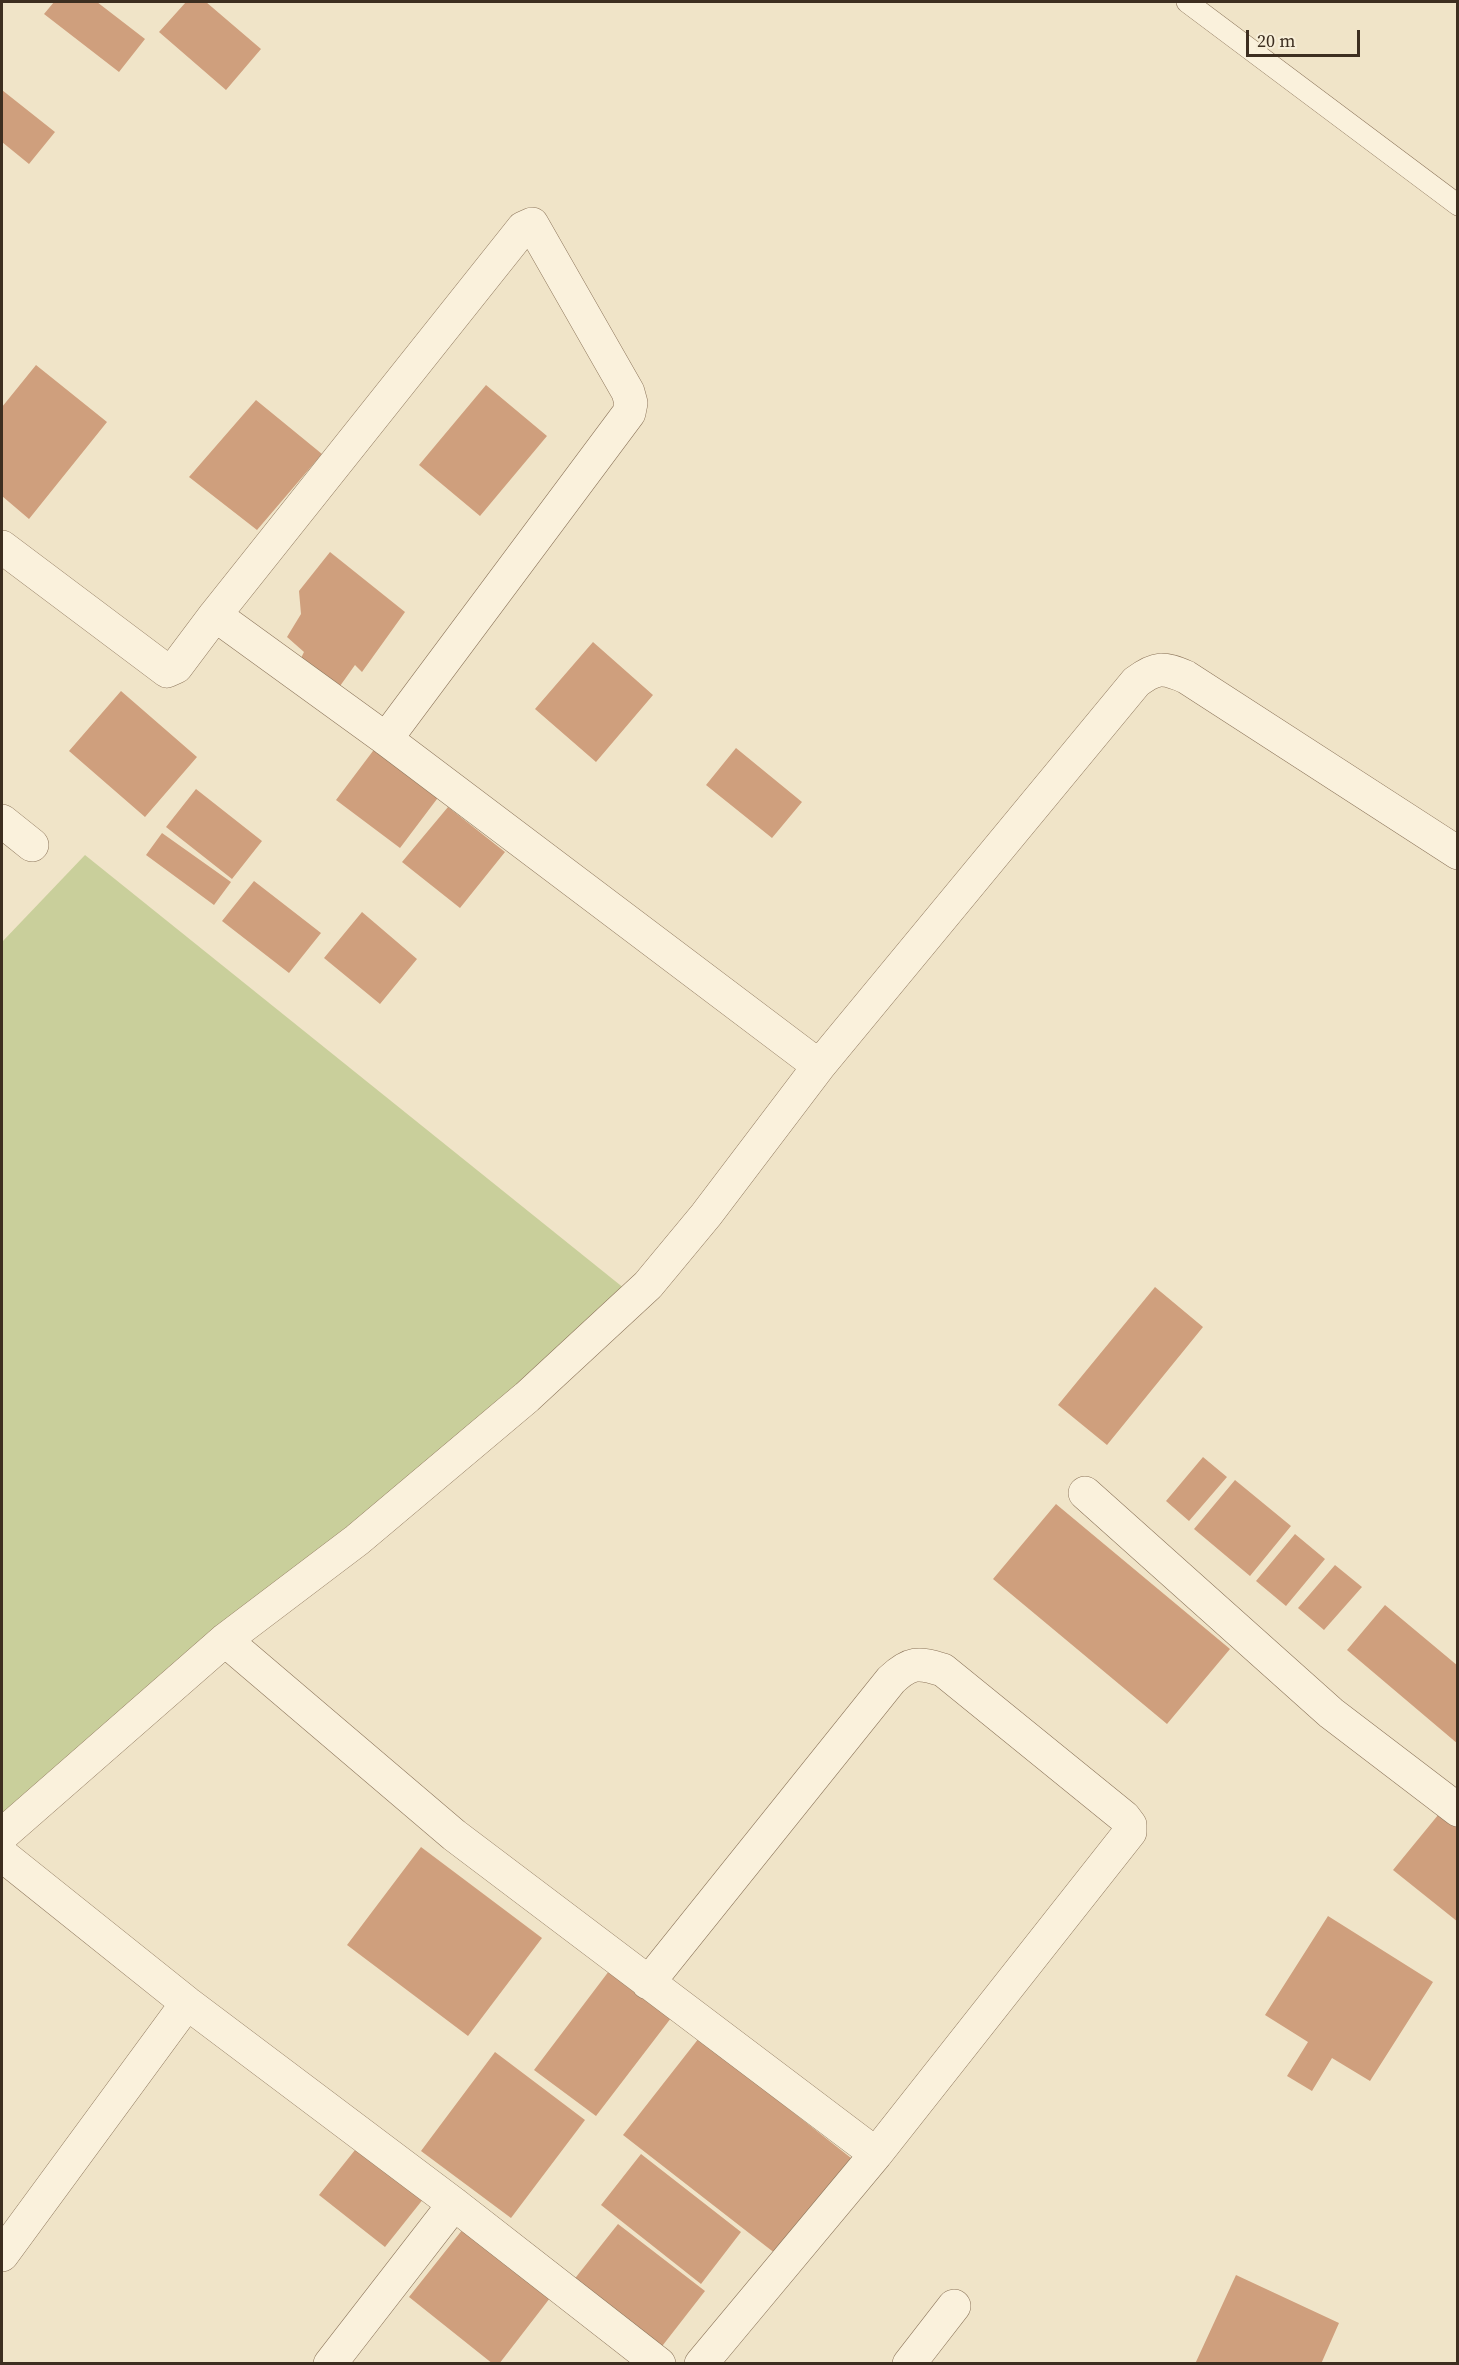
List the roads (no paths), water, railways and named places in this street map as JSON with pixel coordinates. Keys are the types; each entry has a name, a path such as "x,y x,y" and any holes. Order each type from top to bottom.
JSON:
{"street":[{"path":"2,547 167,672 176,667 523,228 532,224 628,392 631,403 629,413 386,739"},
{"path":"215,615 386,739 819,1066"},
{"path":"2,1835 225,1640 357,1540 598,1334 648,1285 706,1215 819,1066 1136,682 1152,670 1169,669 1186,677 1458,853"},
{"path":"2,821 32,845"},
{"path":"1085,1492 1331,1713 1458,1810"},
{"path":"225,1640 454,1835 876,2154"},
{"path":"648,1983 891,1680 906,1666 924,1664 943,1670 1124,1817 1130,1825 1130,1832 876,2154 701,2364"},
{"path":"2,1855 187,2003 454,2204 659,2364"},
{"path":"2,2254 187,2003"},
{"path":"330,2364 454,2204"},
{"path":"909,2364 954,2306"}],"lane":[{"path":"1187,2 1458,205"}]}
